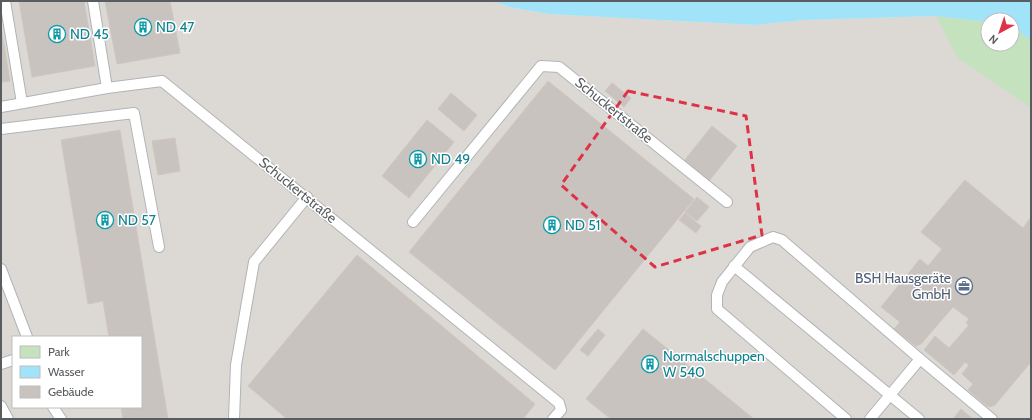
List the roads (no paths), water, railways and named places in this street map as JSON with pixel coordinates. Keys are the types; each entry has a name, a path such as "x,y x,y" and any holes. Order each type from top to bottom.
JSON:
{"lane":[{"path":"5,1 22,103"},
{"path":"93,1 107,88"},
{"name":"Schuckertstraße","path":"413,222 541,66 559,67 727,202"},
{"name":"Schuckertstraße","path":"1,107 107,88 162,81 307,197 559,403 561,410 553,419"},
{"path":"1,130 134,114 159,247"},
{"path":"234,419 236,365 254,262 307,197"},
{"path":"846,419 717,309 717,295 722,282 750,247 773,237 782,240 920,360 992,419"},
{"path":"734,266 919,419"},
{"path":"1,269 27,336"},
{"path":"1,364 12,360"},
{"path":"870,419 920,360"},
{"path":"1,406 8,419"},
{"path":"55,408 61,419"}],"water":[{"path":"493,1 1031,1 1031,40 1020,32 1020,12 980,12 980,21 936,16 804,20 755,25 548,14 509,7"}],"place":[{"name":"ND 47","path":"143,27"},
{"name":"ND 45","path":"57,34"},
{"name":"ND 49","path":"418,159"},
{"name":"ND 57","path":"105,220"},
{"name":"ND 51","path":"552,225"},
{"name":"BSH Hausgeräte GmbH","path":"964,286"},
{"name":"Normalschuppen W 540","path":"650,364"}]}
